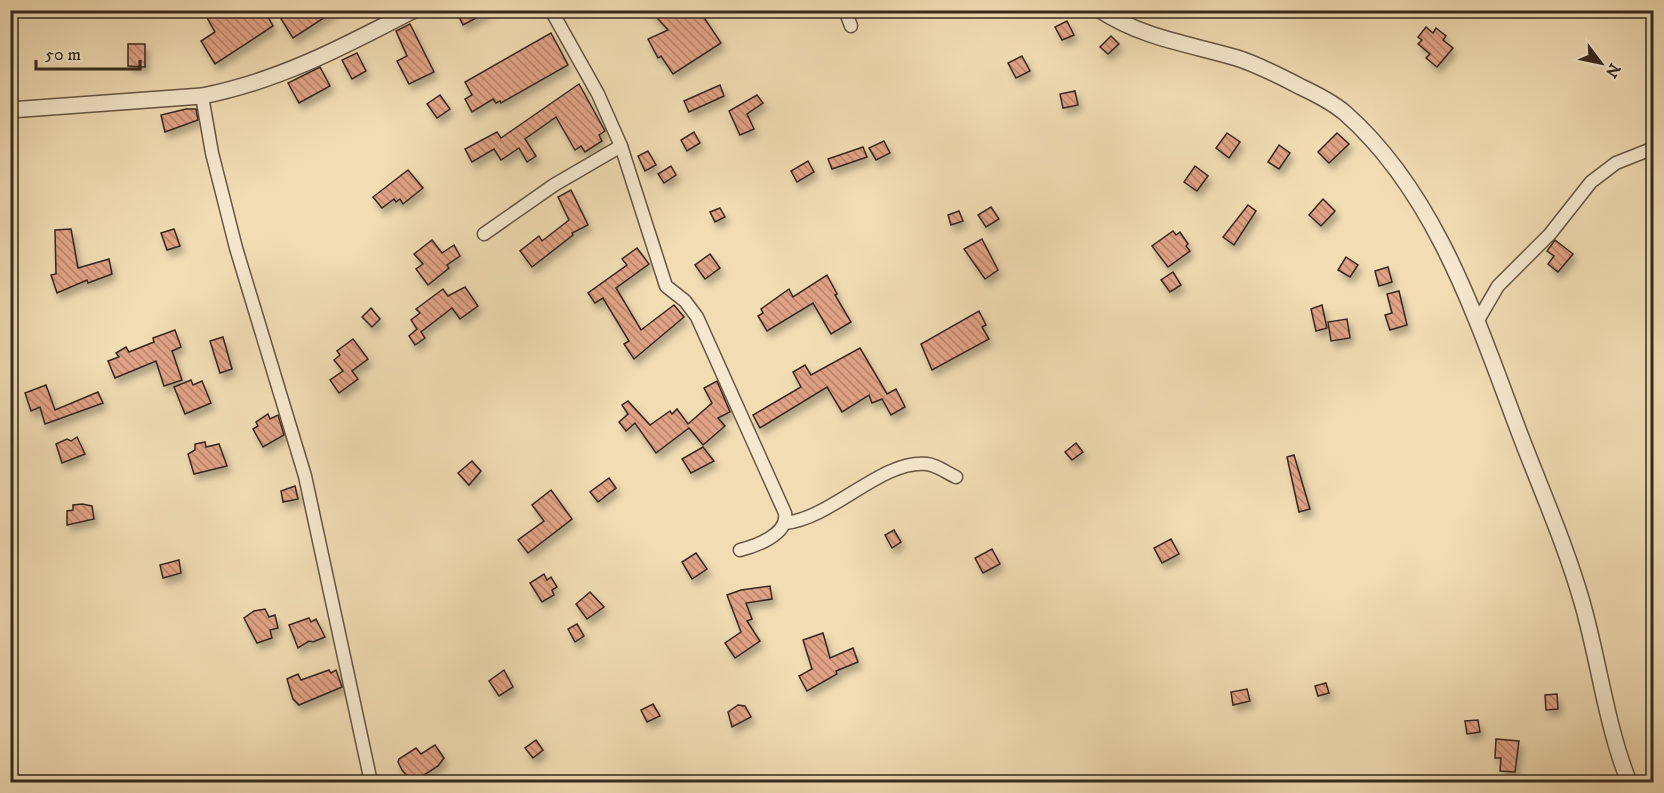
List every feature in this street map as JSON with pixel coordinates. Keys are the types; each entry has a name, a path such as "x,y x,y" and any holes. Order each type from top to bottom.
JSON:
{"street":[{"path":"10,110 202,96 234,90 328,55 414,10"},
{"path":"551,10 598,94 621,146 666,286 698,317 720,371 783,507 785,523"},
{"path":"845,10 851,26"},
{"path":"1100,10 1146,34 1236,58 1268,70 1321,96 1344,112 1397,170 1439,241 1477,322 1571,566 1618,751 1629,783"},
{"path":"202,96 212,153 236,248 305,476 371,783"},
{"path":"484,234 554,185 621,146"},
{"path":"1477,322 1506,277 1550,234 1591,182 1616,163 1653,148"},
{"path":"740,550 764,541 785,523 807,519 888,474 916,465 931,465 956,477"}],"building":[{"path":"217,10 264,10 273,26 215,64 201,41 215,32 206,16"},
{"path":"294,10 336,10 293,38 281,19"},
{"path":"456,10 491,10 463,25"},
{"path":"650,10 699,10 721,43 673,74 661,56 658,58 648,39 668,30"},
{"path":"1067,21 1074,35 1062,40 1055,27"},
{"path":"410,24 434,72 409,84 397,61 407,56 396,31"},
{"path":"1426,27 1433,33 1436,28 1446,36 1443,40 1453,48 1437,67 1426,58 1430,54 1418,44 1422,40 1418,37"},
{"path":"551,33 568,65 501,103 500,101 496,103 493,99 472,112 465,99 472,95 465,82"},
{"path":"1111,36 1119,44 1108,54 1100,47"},
{"path":"128,44 145,44 145,67 128,66"},
{"path":"357,53 366,71 352,79 342,60"},
{"path":"1022,56 1030,71 1016,78 1008,63"},
{"path":"320,67 330,86 299,103 288,83"},
{"path":"579,84 605,131 599,135 602,141 585,152 581,146 575,150 556,117 525,139 536,156 527,162 519,148 501,160 494,149 472,162 465,149 497,132 501,138"},
{"path":"720,85 724,96 689,112 684,101"},
{"path":"1075,91 1078,105 1063,108 1060,94"},
{"path":"440,95 450,109 437,118 427,104"},
{"path":"757,95 763,103 747,114 754,129 740,135 729,111"},
{"path":"196,109 198,120 165,132 161,115"},
{"path":"694,132 700,143 687,151 681,140"},
{"path":"1227,133 1240,142 1229,158 1216,148"},
{"path":"1337,133 1349,144 1329,163 1318,152"},
{"path":"884,141 890,153 876,160 869,148"},
{"path":"1279,145 1290,153 1279,169 1268,162"},
{"path":"863,147 867,157 832,169 828,159"},
{"path":"648,151 656,165 645,171 638,156"},
{"path":"808,161 814,172 797,182 791,171"},
{"path":"671,166 676,175 664,183 658,174"},
{"path":"1195,166 1208,176 1197,191 1184,182"},
{"path":"408,170 423,188 403,204 400,199 396,202 394,199 382,208 373,197"},
{"path":"571,190 588,225 572,233 573,235 532,267 520,251 539,236 542,241 569,220 558,197"},
{"path":"1323,199 1335,211 1321,226 1309,215"},
{"path":"1248,205 1256,211 1234,245 1223,237"},
{"path":"991,207 999,219 986,227 978,215"},
{"path":"720,208 725,217 715,222 710,212"},
{"path":"959,211 963,221 951,225 948,215"},
{"path":"71,229 78,268 109,259 112,274 88,283 87,280 57,293 51,275 56,274 55,230"},
{"path":"174,229 180,246 167,250 161,233"},
{"path":"1173,231 1176,235 1180,232 1190,251 1168,267 1152,246"},
{"path":"982,239 998,270 985,279 964,249"},
{"path":"432,240 442,253 454,245 460,256 447,265 449,268 428,285 416,269 423,264 414,254"},
{"path":"1555,240 1573,254 1558,272 1548,264 1554,256 1547,251"},
{"path":"637,248 649,264 616,288 641,330 674,305 684,317 634,359 624,344 629,341 603,298 595,303 588,293 627,265 622,259"},
{"path":"710,254 720,268 705,279 695,265"},
{"path":"1346,257 1358,265 1350,277 1338,270"},
{"path":"1388,267 1392,282 1379,286 1375,271"},
{"path":"1173,272 1181,285 1170,292 1161,280"},
{"path":"827,275 837,294 835,295 851,322 831,334 813,303 767,331 758,316 763,313 761,309 789,289 793,297"},
{"path":"465,287 478,306 460,319 452,308 421,332 425,338 415,345 409,336 417,329 411,320 420,313 416,309 443,289 448,296"},
{"path":"1399,291 1407,325 1390,330 1385,315 1392,313 1387,294"},
{"path":"1322,305 1327,328 1316,331 1311,309"},
{"path":"371,308 380,319 372,327 362,317"},
{"path":"979,311 986,325 982,327 989,339 932,370 921,344"},
{"path":"1347,319 1350,338 1331,341 1328,322"},
{"path":"175,330 181,347 172,351 182,380 164,386 156,361 115,378 108,361 119,357 116,353 126,347 129,352 154,342 153,338"},
{"path":"223,337 232,369 220,373 210,341"},
{"path":"353,339 368,359 352,371 358,379 339,393 330,380 343,371 334,360 340,355 337,351"},
{"path":"860,348 887,394 896,389 905,407 891,415 882,399 872,403 869,395 842,412 827,387 760,428 753,415 801,387 793,372 805,365 811,375"},
{"path":"191,380 193,385 202,381 211,403 185,414 174,387"},
{"path":"717,381 730,412 718,418 725,426 703,445 689,428 656,453 635,423 626,431 619,422 628,414 622,405 628,401 650,425 670,411 672,414 677,409 688,424 712,403 704,388"},
{"path":"46,385 55,410 98,392 103,403 45,424 40,407 31,411 25,393"},
{"path":"268,414 270,419 278,415 284,435 263,447 253,429 258,426 256,422"},
{"path":"77,437 85,454 62,463 56,444 67,439 71,441"},
{"path":"205,442 206,447 219,444 227,466 194,474 188,454 195,450 195,444"},
{"path":"1076,443 1083,452 1072,460 1065,452"},
{"path":"703,447 714,461 691,473 682,459"},
{"path":"1294,455 1310,509 1299,512 1287,457"},
{"path":"472,461 481,471 469,485 458,473"},
{"path":"609,478 616,488 598,502 590,492"},
{"path":"295,486 298,499 283,502 281,491"},
{"path":"551,490 572,519 528,553 518,540 544,521 532,505"},
{"path":"73,505 92,506 94,519 67,525 67,511 73,510"},
{"path":"894,530 901,542 892,548 885,535"},
{"path":"1171,539 1179,554 1162,563 1154,548"},
{"path":"992,549 1000,564 983,573 975,558"},
{"path":"696,553 707,569 692,579 682,562"},
{"path":"179,560 181,573 163,578 160,565"},
{"path":"544,574 547,580 551,577 557,587 552,590 554,595 542,602 530,583"},
{"path":"770,586 772,599 746,603 752,619 747,621 760,641 735,658 725,643 741,632 727,595 741,590"},
{"path":"590,592 604,607 587,619 576,604"},
{"path":"265,609 269,617 275,615 278,628 270,630 272,638 257,643 244,618 254,611"},
{"path":"309,618 311,622 316,619 325,637 313,642 309,641 298,648 289,625"},
{"path":"577,624 584,636 575,642 568,629"},
{"path":"823,633 830,658 853,648 858,662 836,671 837,674 807,691 799,676 812,669 803,640"},
{"path":"329,670 331,673 336,670 342,687 299,705 293,699 287,679 298,674 301,680"},
{"path":"504,670 513,687 499,696 489,681"},
{"path":"1326,683 1329,693 1318,696 1315,686"},
{"path":"1247,689 1250,701 1233,705 1231,692"},
{"path":"1557,694 1558,709 1546,710 1545,695"},
{"path":"653,704 660,716 647,722 641,710"},
{"path":"738,705 745,706 751,717 732,727 728,712"},
{"path":"1478,720 1480,732 1467,734 1465,721"},
{"path":"1496,739 1519,741 1515,772 1500,771 1501,758 1495,758"},
{"path":"536,740 543,750 533,758 525,748"},
{"path":"435,745 444,758 438,766 413,782 402,770 399,759 416,748 421,754"}]}
